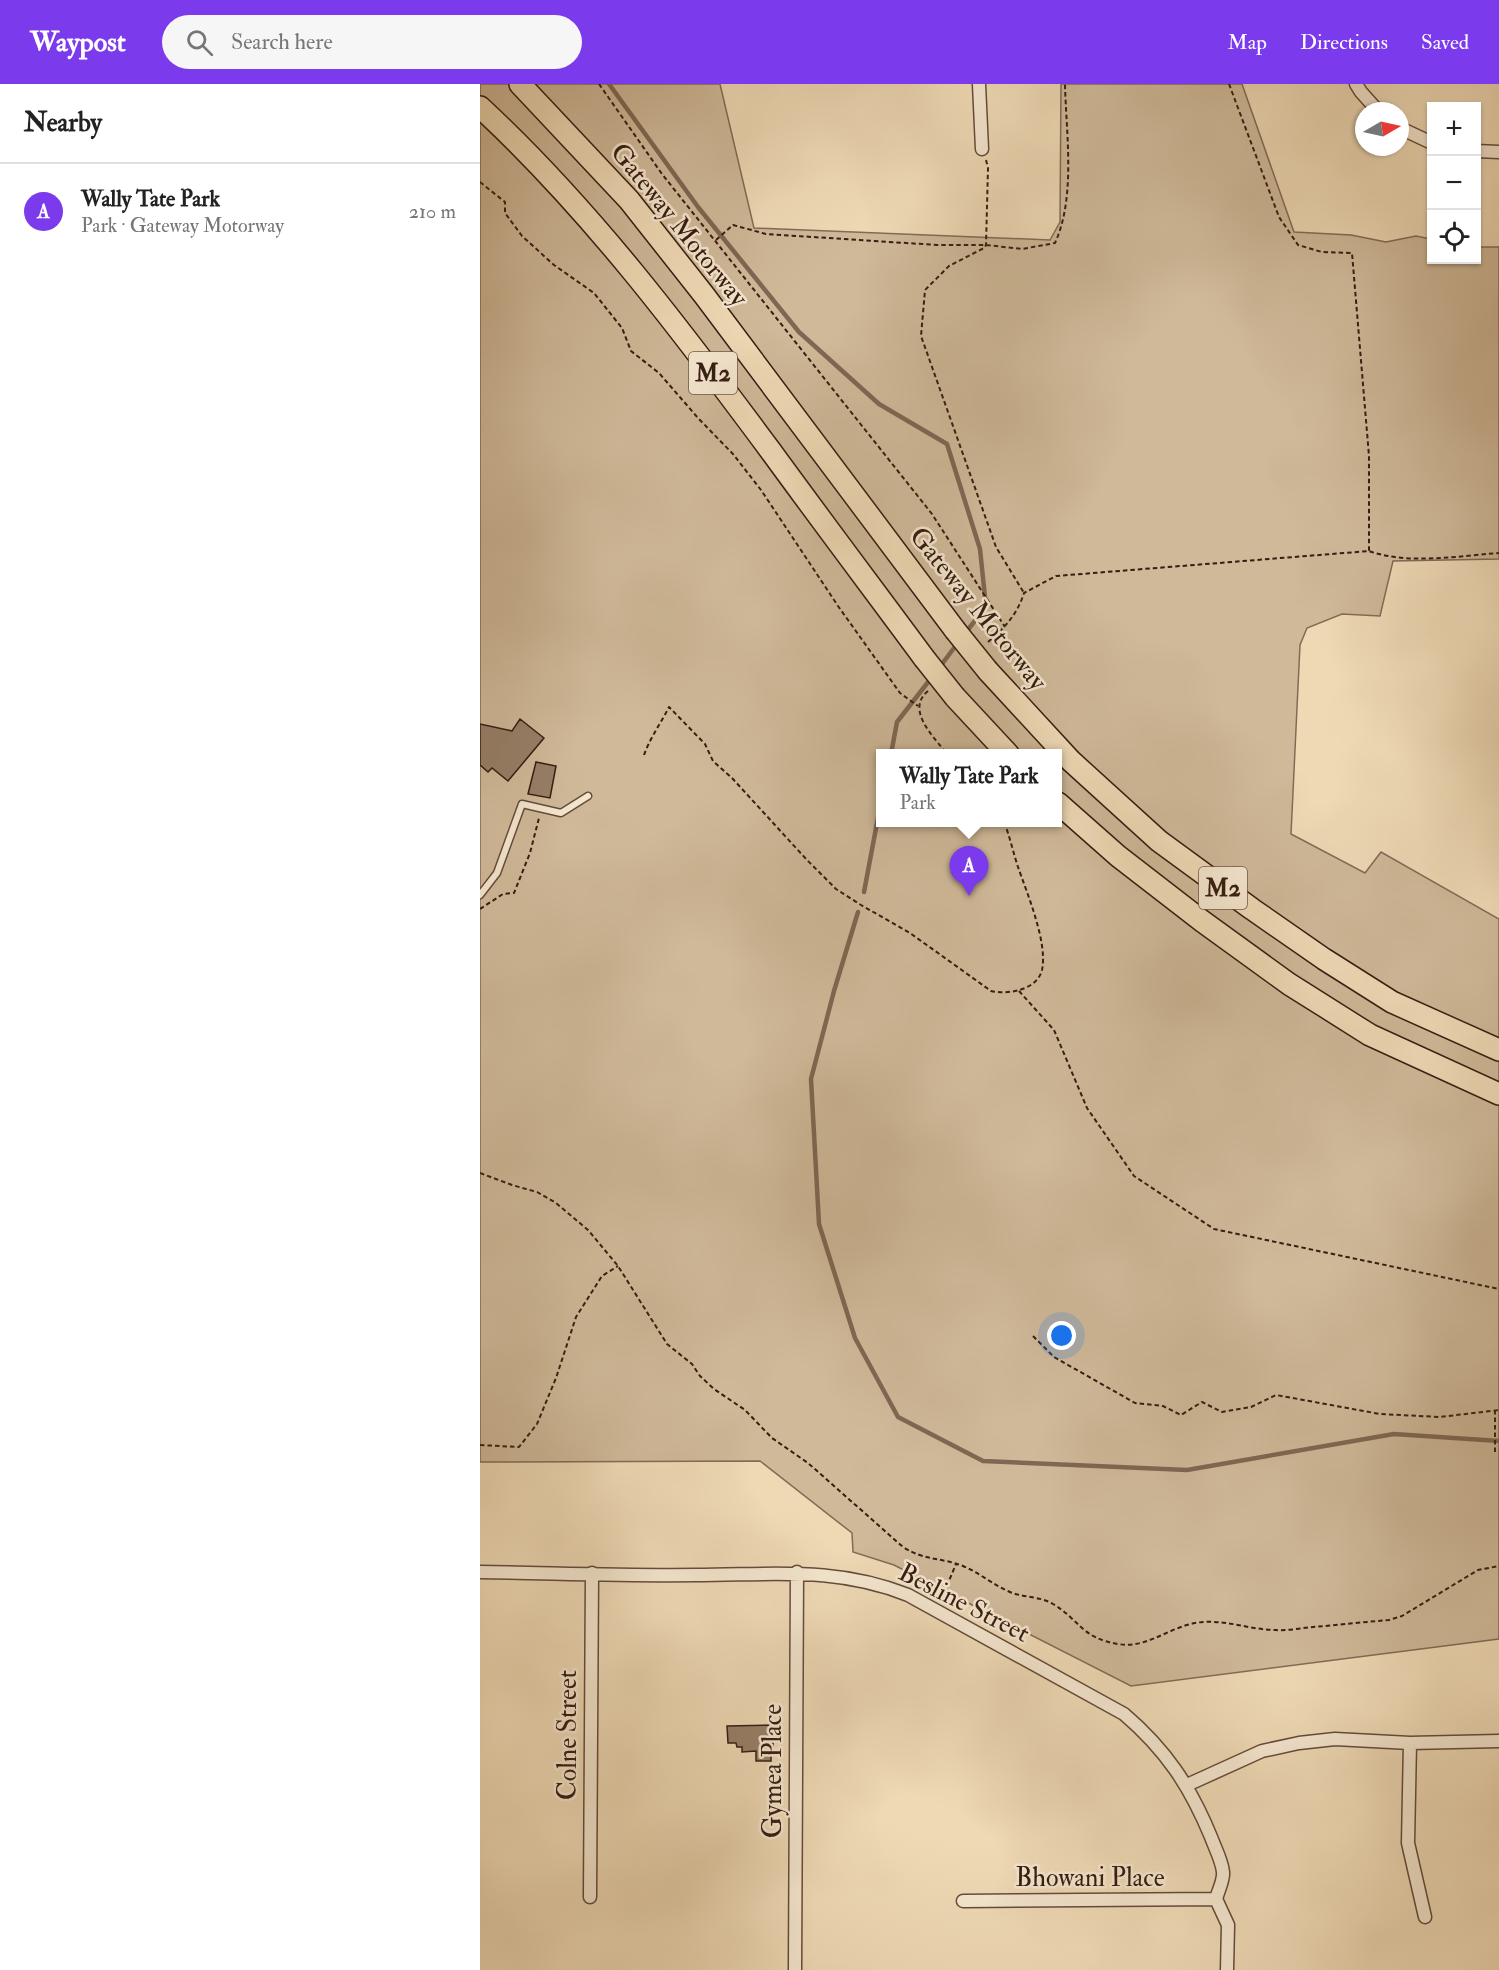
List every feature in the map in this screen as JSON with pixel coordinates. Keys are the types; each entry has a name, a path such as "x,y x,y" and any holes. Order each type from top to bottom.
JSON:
{"highway":[{"name":"Gateway Motorway","path":"520,84 629,200 691,278 955,630 988,671 1060,749"},
{"name":"M2","path":"480,108 516,140 605,239 687,337 924,658 955,697 1004,749"},
{"name":"Gateway Motorway","path":"1062,751 1159,841 1306,946 1392,1002 1499,1050"},
{"name":"M2","path":"1062,807 1118,856 1289,984 1370,1035 1499,1094"}],"street":[{"path":"979,84 982,149"},
{"path":"1356,84 1370,102"},
{"path":"1409,132 1427,141"},
{"path":"1481,151 1499,152"},
{"name":"Besline Street","path":"480,1572 695,1575 797,1572 846,1577 881,1584 908,1595 1124,1714 1147,1734 1167,1756 1199,1807 1223,1874 1216,1899"},
{"name":"Gymea Place","path":"795,1970 797,1572"},
{"name":"Colne Street","path":"590,1897 592,1573"},
{"path":"1187,1785 1262,1750 1299,1743 1335,1739 1410,1743 1499,1741"},
{"path":"1410,1743 1408,1843 1425,1917"},
{"path":"1216,1899 1228,1925 1227,1970"},
{"name":"Bhowani Place","path":"963,1901 1216,1899"}],"lane":[{"path":"480,895 497,873 522,804 561,813 588,796"}],"path":[{"path":"599,84 662,174 932,514 1005,627"},
{"path":"716,240 733,225 766,234 937,245 986,245 1022,249 1055,243 1062,228 1068,186 1065,84"},
{"path":"1229,84 1279,217 1298,245 1322,252 1352,253 1369,456 1369,551"},
{"path":"982,149 988,168 986,245 949,266 925,290 921,336 996,547 1024,593"},
{"path":"480,182 505,202 506,213 522,236 554,265 594,293 622,328 631,351 659,373 733,454 761,490 838,606 900,693 918,706"},
{"path":"1018,610 1024,593 1056,576 1369,551 1385,557 1404,559 1499,553"},
{"path":"644,755 648,743 658,730 669,707 705,744 713,761 732,778 836,889 910,933 991,991 1002,994 1019,991 1030,984 1041,972 1043,954 1033,909 1006,827"},
{"path":"480,909 503,894 514,893 530,853 541,809"},
{"path":"1019,991 1054,1030 1087,1108 1134,1176 1214,1229 1499,1289"},
{"path":"480,1173 537,1192 556,1203 588,1230 618,1266 667,1344 692,1364 700,1376 714,1389 745,1410 772,1438 808,1462 903,1547 925,1558 956,1564 983,1575 1012,1593 1053,1604 1092,1637 1130,1645 1143,1643 1174,1629 1195,1623 1238,1624 1278,1630 1389,1620 1402,1616 1478,1570 1499,1566"},
{"path":"480,1445 519,1447 537,1424 556,1378 576,1317 602,1276 618,1266"},
{"path":"1033,1336 1054,1357 1135,1403 1163,1406 1181,1415 1202,1402 1222,1412 1251,1407 1276,1395 1380,1414 1440,1417 1497,1410 1495,1452"},
{"path":"937,1611 956,1564"}],"shaded area":[{"path":"480,84 720,84 754,228 1050,240 1060,222 1061,84 1242,84 1294,232 1351,235 1386,242 1416,236 1427,238 1427,264 1481,264 1481,247 1499,247 1499,559 1393,561 1380,616 1342,614 1307,628 1300,645 1291,834 1365,873 1381,852 1499,919 1499,1639 1131,1686 894,1565 853,1552 852,1533 760,1461 480,1462"}],"building":[{"path":"520,719 544,738 508,781 492,768 488,772 480,765 480,724 512,731"},
{"path":"536,762 556,766 550,798 528,794"},
{"path":"773,1725 771,1761 756,1761 756,1751 742,1752 742,1747 737,1747 736,1743 728,1743 727,1726"}],"waterway":[{"path":"609,84 698,207 799,332 879,404 947,444 980,549 986,607 966,632"},
{"path":"939,668 957,644"},
{"path":"892,749 897,722 932,677"},
{"path":"864,892 876,827"},
{"path":"858,912 811,1079 819,1224 855,1338 898,1417 983,1461 1187,1470 1394,1434 1499,1441"}],"place":[{"name":"Wally Tate Park","path":"969,896"}]}
